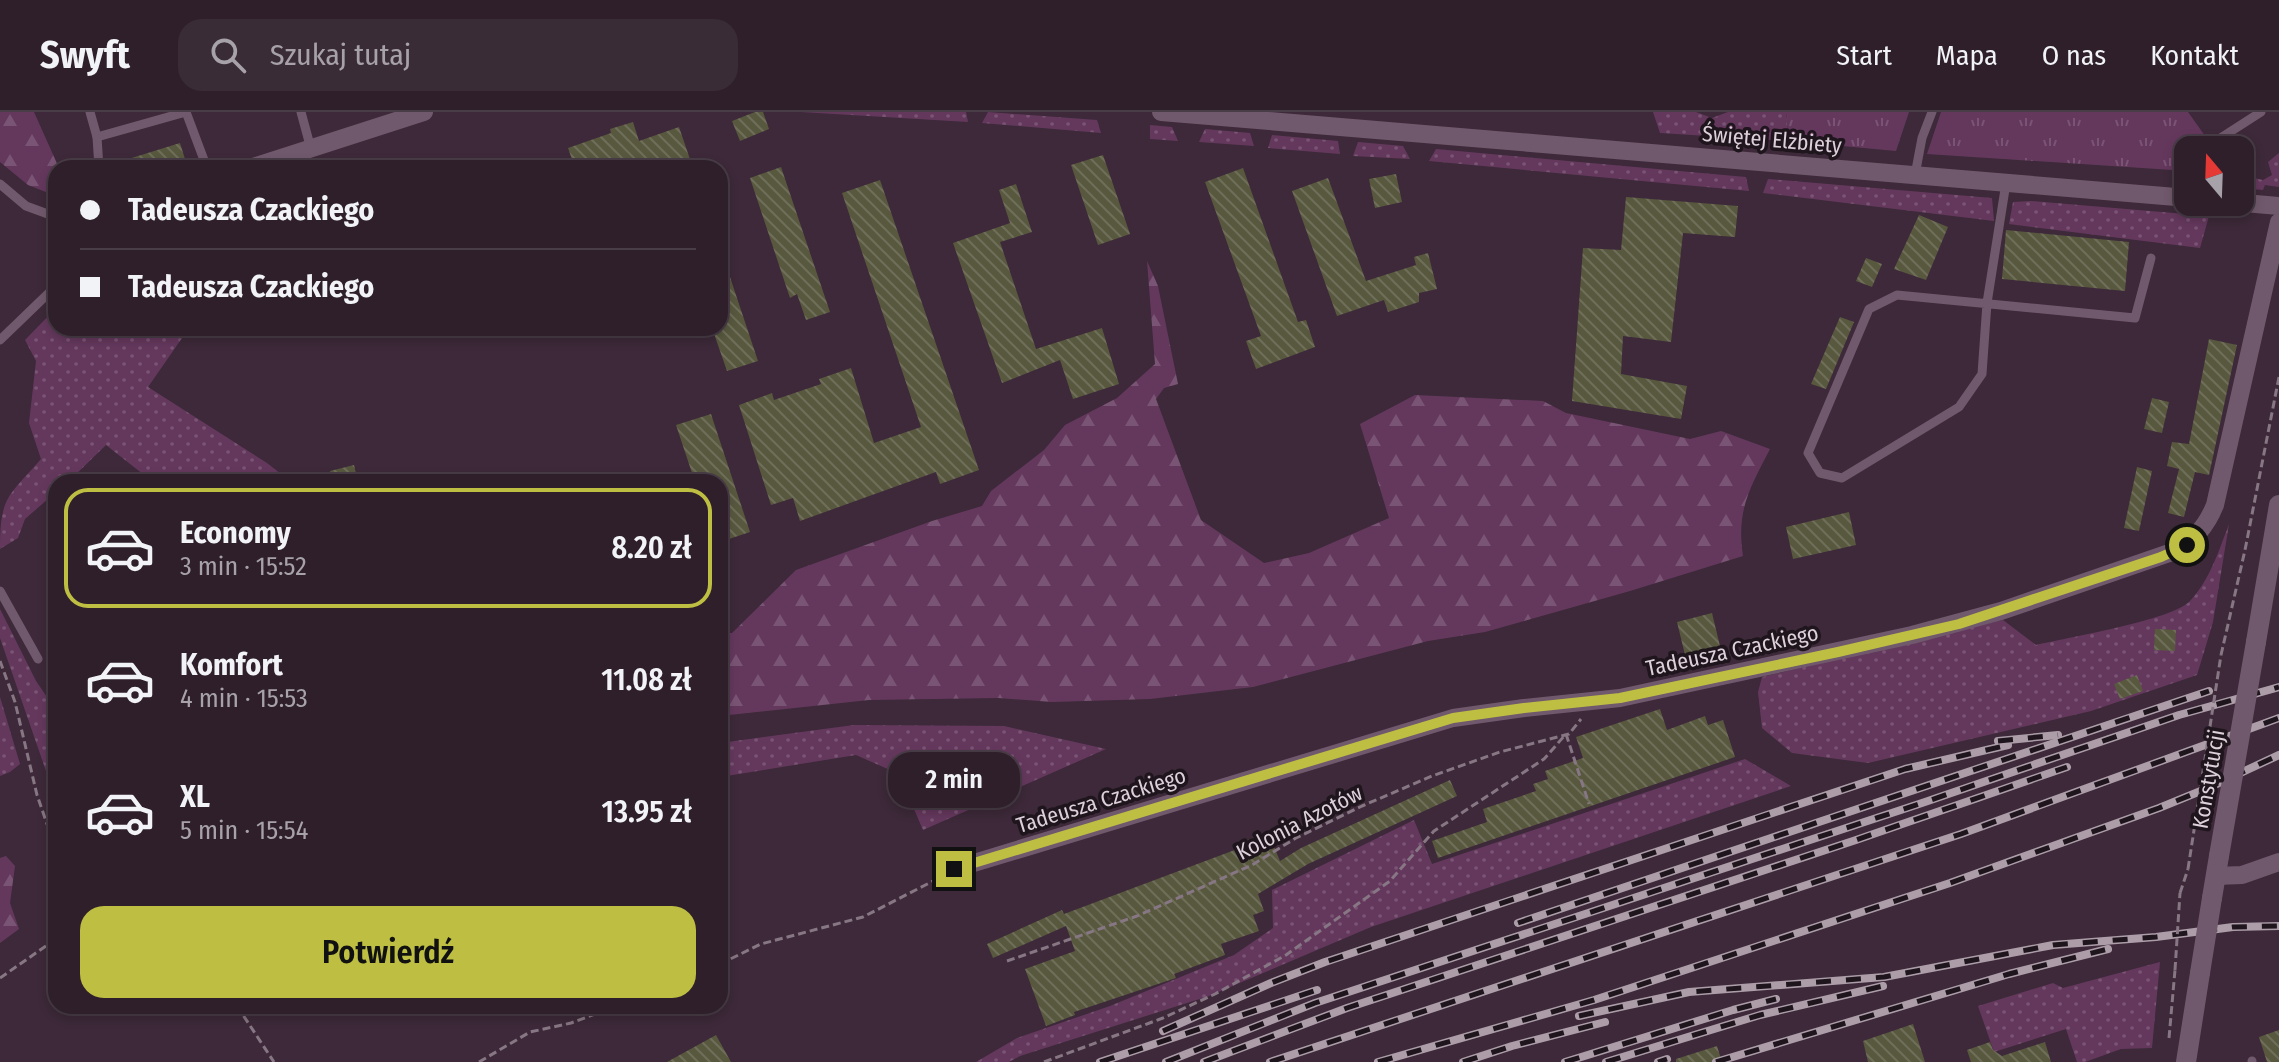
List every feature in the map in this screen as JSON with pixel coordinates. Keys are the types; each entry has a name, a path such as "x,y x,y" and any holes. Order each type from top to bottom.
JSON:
{"street":[{"path":"276,160 424,112"},
{"name":"Świętej Elżbiety","path":"1161,112 2174,197"},
{"path":"2254,204 2279,206"},
{"name":"Tadeusza Czackiego","path":"954,869 1453,718 1641,694 1959,624 2161,557 2187,545 2210,517 2219,491 2279,222"},
{"name":"Konstytucji","path":"2186,1062 2279,505"},
{"path":"2217,866 2242,875 2279,862"}],"lane":[{"path":"90,112 97,137 98,160"},
{"path":"97,137 186,112 204,160"},
{"path":"301,112 311,149"},
{"path":"1915,175 1922,138 1932,112"},
{"path":"2224,136 2261,112"},
{"path":"2006,183 1987,303 1982,374 1959,407 1842,478 1820,473 1808,453 1869,309 1897,295 1987,303 2135,318 2151,258"},
{"path":"0,184 26,206 48,214"},
{"path":"0,340 48,294"},
{"path":"0,591 38,659"}],"path":[{"path":"2169,1047 2180,893 2188,869 2221,655 2279,377"},
{"path":"0,661 15,702 37,795 48,827"},
{"path":"1044,1062 1163,1018 1286,955 1390,881 1434,831 1544,759 1596,701"},
{"path":"1566,734 1589,804"},
{"name":"Kolonia Azotów","path":"1007,961 1137,916 1252,865 1296,838 1432,776 1500,752 1566,734"},
{"path":"728,960 761,944 863,917 954,869"},
{"path":"0,978 48,945"},
{"path":"242,1014 274,1062"},
{"path":"479,1062 530,1032 595,1014"}],"green space":[{"path":"0,112 34,112 55,160 48,160 48,193 28,185 0,162"},
{"path":"801,112 966,112 968,122"},
{"path":"988,112 1097,120 1101,133 982,123"},
{"path":"1653,112 1696,112 1712,118 1728,112 1786,112 1789,141 1660,133"},
{"path":"1786,112 1909,112 1896,151 1789,141"},
{"path":"1941,112 2188,112 2205,136 2174,136 2174,170 1927,154"},
{"path":"1150,125 1172,127 1178,141 1150,139"},
{"path":"1205,129 1250,133 1254,146 1199,142"},
{"path":"1272,135 1338,141 1340,154 1268,148"},
{"path":"1358,142 1403,146 1410,159 1353,156"},
{"path":"1436,149 1746,177 1749,191 1429,161"},
{"path":"2279,153 2279,187 2265,185 2263,190 2254,189 2254,178 2263,180 2272,175 2268,162"},
{"path":"1768,179 1992,198 1994,221 1763,193"},
{"path":"2013,202 2174,213 2174,216 2209,216 2200,248 2009,224"},
{"path":"1147,261 1158,286 1178,384 1164,388 1156,399 1201,520 1264,563 1309,553 1389,518 1360,424 1415,395 1543,401 1566,413 1690,439 1721,431 1770,449 1746,500 1741,525 1743,556 1485,632 1428,641 1253,687 1150,699 1052,702 998,698 869,700 728,715 728,633 732,633 796,570 982,506 991,491 1044,450 1065,425 1117,398 1155,364"},
{"path":"48,316 48,336 183,336 148,387 281,474 143,474 106,445 76,474 48,474 48,499 25,519 18,538 0,549 2,518 8,498 41,459 29,423 36,361 25,340"},
{"path":"2229,524 2213,622 2197,675 2091,711 1868,763 1792,753 1762,728 1758,692 1762,677 2003,620 2036,645 2141,621 2180,608 2203,584"},
{"path":"0,609 48,698 48,770 46,771 0,638"},
{"path":"0,697 20,764 0,776"},
{"path":"854,725 1004,726 1106,749 923,830 899,774 856,755 728,776 728,742"},
{"path":"1745,759 1791,786 1371,927 1209,996 1009,1062 976,1062 1017,1038 1110,1006 1234,955 1273,928 1272,890 1414,820 1432,864"},
{"path":"6,856 15,866 10,903 19,929 0,943 0,858"},
{"path":"2160,962 2152,1048 2121,1049 2077,1062 2066,1029 1994,1052 1978,1006 2053,983 2063,988"}],"building":[{"path":"763,112 769,129 740,141 732,121"},
{"path":"633,122 639,141 679,127 690,160 572,160 568,148 611,133 610,129"},
{"path":"180,143 185,159 181,160 125,160"},
{"path":"1103,155 1130,234 1098,245 1071,165"},
{"path":"781,167 830,312 806,320 797,294 790,298 750,178"},
{"path":"1243,168 1298,322 1306,320 1315,347 1256,369 1246,341 1261,336 1205,182"},
{"path":"1396,174 1402,202 1375,208 1369,179"},
{"path":"1328,178 1366,281 1416,265 1414,257 1428,253 1437,289 1419,293 1419,302 1388,312 1384,300 1337,316 1292,191"},
{"path":"880,180 979,470 940,484 936,472 800,521 793,498 771,505 739,405 772,393 774,400 821,384 819,379 851,368 874,443 921,427 842,193"},
{"path":"1016,184 1032,232 1000,242 1036,349 1102,328 1119,384 1073,399 1060,360 1002,383 953,243 1010,223 999,190"},
{"path":"1626,197 1738,206 1735,237 1683,233 1671,342 1623,336 1621,374 1687,386 1681,419 1572,401 1583,248 1621,250"},
{"path":"1919,215 1948,227 1926,280 1894,269"},
{"path":"2006,230 2129,242 2125,291 2002,279"},
{"path":"1866,258 1882,264 1872,287 1856,281"},
{"path":"728,271 758,361 727,371 715,336 728,336"},
{"path":"1840,317 1854,322 1826,389 1811,384"},
{"path":"2209,339 2237,345 2209,475 2195,472 2184,517 2168,513 2179,469 2167,466 2172,442 2189,444"},
{"path":"2152,398 2169,402 2162,433 2144,429"},
{"path":"711,414 750,532 728,539 728,474 692,474 676,425"},
{"path":"354,465 356,474 331,474 330,471"},
{"path":"2137,467 2152,471 2139,531 2124,528"},
{"path":"1849,512 1856,545 1793,559 1786,527"},
{"path":"1712,613 1720,646 1685,655 1677,622"},
{"path":"2155,629 2176,630 2175,651 2154,650"},
{"path":"2137,675 2143,691 2120,699 2114,684"},
{"path":"1660,709 1667,730 1705,716 1708,725 1723,720 1735,757 1438,858 1432,841 1487,822 1483,809 1536,791 1533,784 1548,779 1545,771 1583,758 1576,737"},
{"path":"1450,780 1457,796 1308,864 1258,894 1264,911 1253,915 1259,931 1221,944 1225,955 1174,974 1176,978 1074,1012 1075,1015 1046,1026 1025,969 1075,951 1066,926 993,958 987,944 1062,910 1064,914 1240,848 1247,840 1268,832 1280,861 1301,848"},
{"path":"1913,1024 1925,1062 1868,1062 1863,1041"},
{"path":"2279,1030 2279,1062 2267,1062 2259,1037"},
{"path":"716,1035 731,1062 667,1062"},
{"path":"1990,1042 1993,1050 2002,1056 2045,1042 2051,1062 1971,1062 1967,1050"},
{"path":"1717,1046 1722,1062 1676,1062 1676,1059"}],"railway":[{"path":"1166,1062 1315,1003 2179,715 2279,687"},
{"path":"1518,923 2209,691"},
{"path":"1270,1062 1961,834 2279,718"},
{"path":"1998,741 2058,735"},
{"path":"1163,1031 1325,962 1905,769 2008,745"},
{"path":"1378,1062 1594,1000 1950,883 2159,808 2279,755"},
{"path":"1204,1062 1347,1008 2067,767"},
{"path":"1579,1016 1689,992 1884,977 2053,945 2233,927 2279,926"},
{"path":"1716,1062 2009,974 2108,949"},
{"path":"1606,1062 1760,1015 1883,986"},
{"path":"1100,1062 1317,990"},
{"path":"1565,1062 1776,999"},
{"path":"1463,1062 1605,1022"},
{"path":"1658,1062 1667,1059"}],"route":[{"path":"954,869 1453,718 1620,698 1959,624 2161,557 2187,545"}]}
